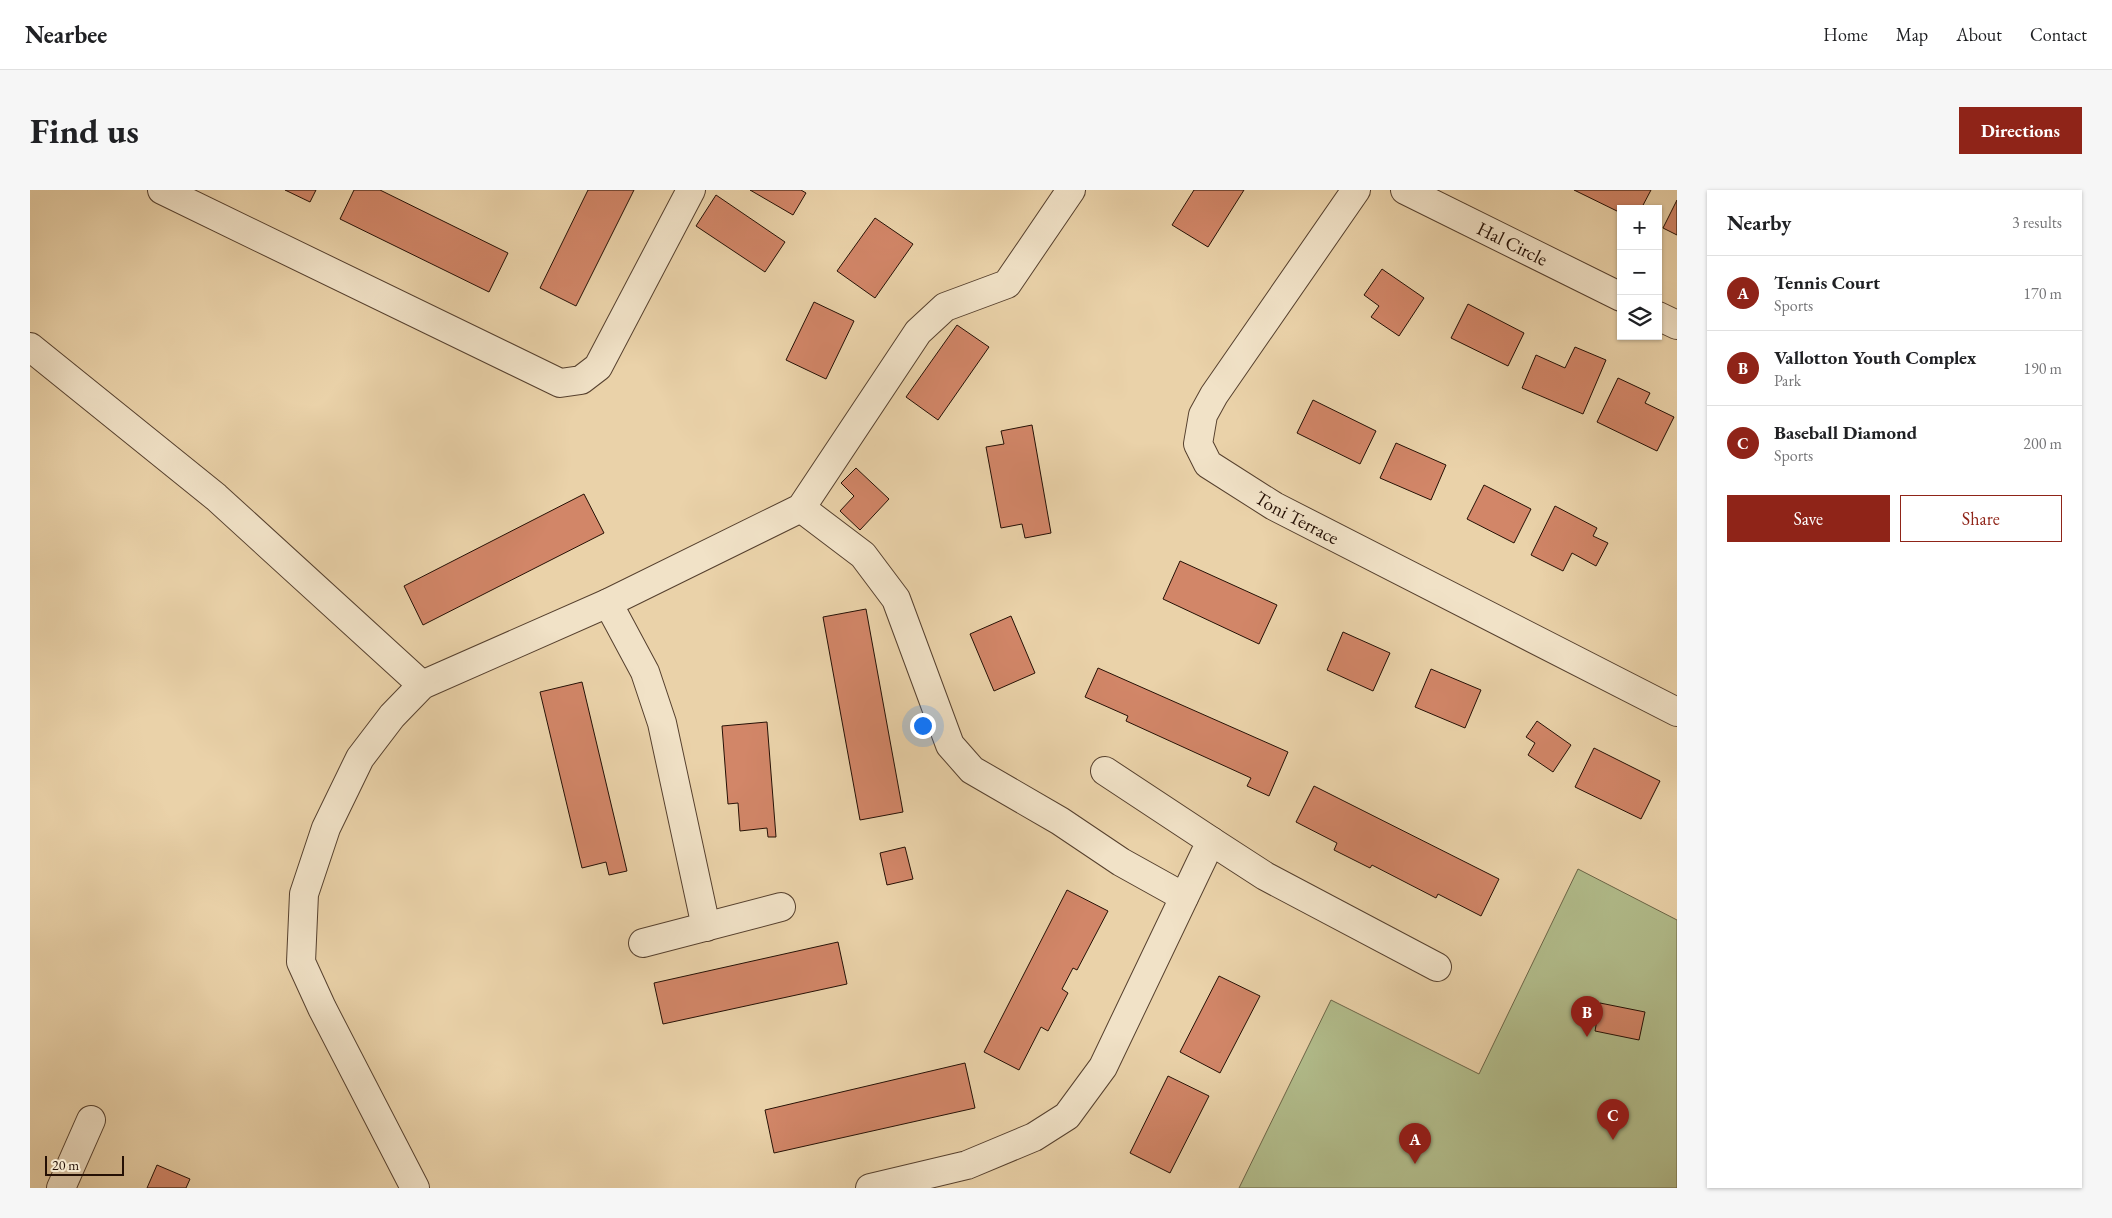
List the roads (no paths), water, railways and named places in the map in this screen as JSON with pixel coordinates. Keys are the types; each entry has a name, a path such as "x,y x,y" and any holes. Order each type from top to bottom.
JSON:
{"street":[{"path":"162,190 560,383 582,380 598,367 691,190"},
{"path":"415,1188 322,1008 301,962 304,894 326,828 360,758 392,716 422,685 608,603 800,508 918,332 945,307 1007,284 1071,190"},
{"name":"Toni Terrace","path":"1356,190 1210,402 1203,415 1198,444 1208,464 1274,506 1677,712"},
{"name":"Hal Circle","path":"1405,190 1617,295"},
{"path":"1662,318 1677,325"},
{"path":"30,347 216,497 422,685"},
{"path":"800,508 863,555 896,599 950,745 972,770 1060,821 1121,862 1184,897"},
{"path":"608,603 645,672 662,723 706,927"},
{"path":"1105,771 1265,876 1437,967"},
{"path":"870,1188 967,1165 1034,1137 1066,1116 1103,1067 1211,841"},
{"path":"643,943 781,907"},
{"path":"61,1188 91,1120"}],"place":[{"name":"Vallotton Youth Complex","path":"1587,1037"},
{"name":"Baseball Diamond","path":"1613,1140"},
{"name":"Tennis Court","path":"1415,1164"}]}
